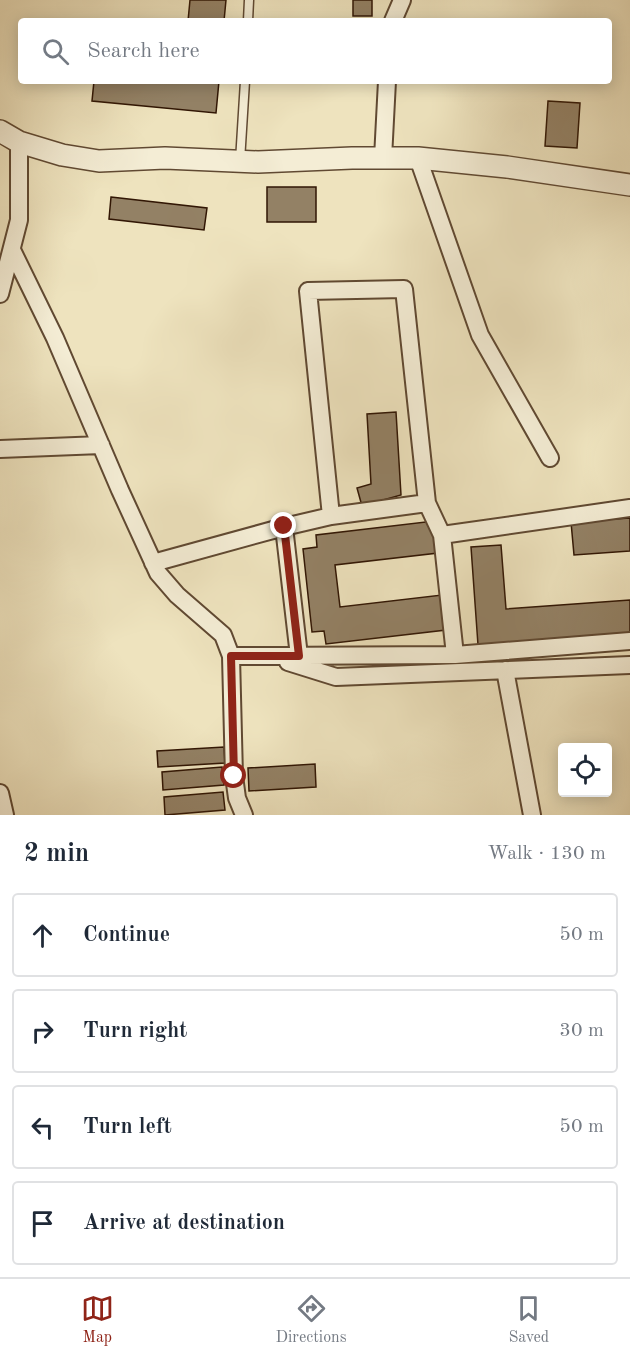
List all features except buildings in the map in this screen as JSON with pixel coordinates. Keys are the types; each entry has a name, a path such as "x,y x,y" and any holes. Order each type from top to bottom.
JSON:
{"street":[{"path":"394,18 402,0"},
{"path":"384,158 387,84"},
{"path":"0,131 19,142 62,155 99,161 165,158 240,162 418,158 507,167 630,184"},
{"path":"0,294 19,220 19,142"},
{"path":"418,158 480,335 550,458"},
{"path":"12,250 56,338 158,573 177,595 223,635 231,656 234,776 237,798 244,815"},
{"path":"331,516 308,291 404,289 427,503 442,535 455,655"},
{"path":"0,449 101,445"},
{"path":"153,563 284,526 331,516 427,503"},
{"path":"442,535 630,508"},
{"path":"284,526 299,656"},
{"path":"231,656 455,655 630,641"},
{"path":"269,656 336,677 630,665"},
{"path":"505,670 532,815"},
{"path":"0,793 5,815"}],"lane":[{"path":"248,18 249,0"},
{"path":"240,162 245,84"}],"route":[{"path":"234,776 231,656 299,656 284,526"}]}
